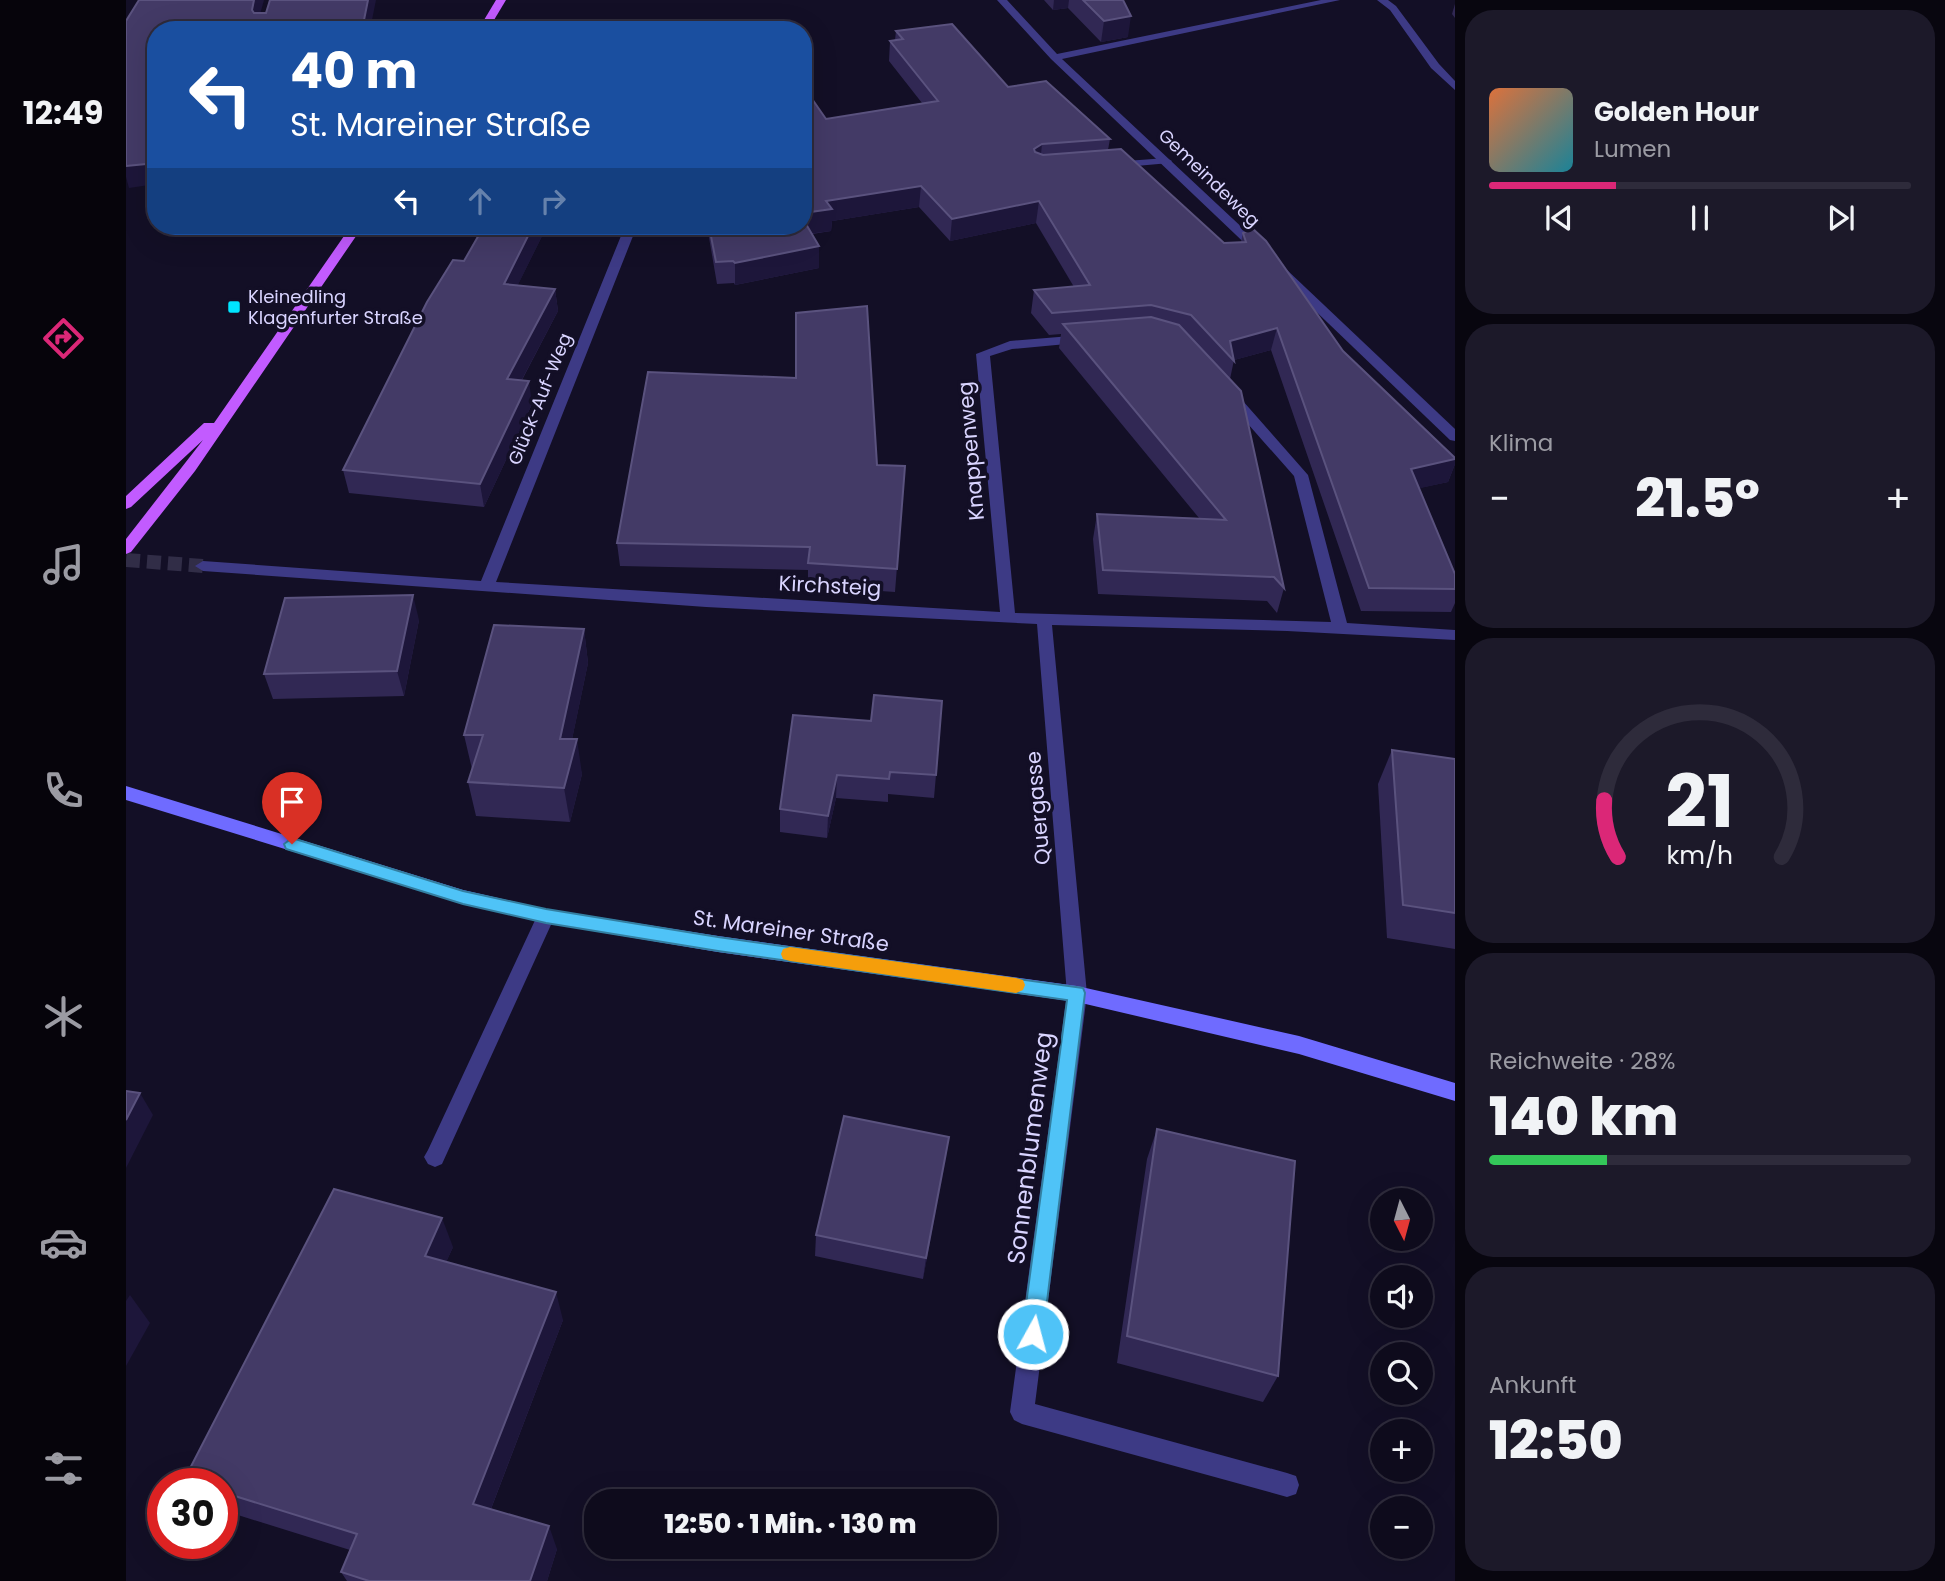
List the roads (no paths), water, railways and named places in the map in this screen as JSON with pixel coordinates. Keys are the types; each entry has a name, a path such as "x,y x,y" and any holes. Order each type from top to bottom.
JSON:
{"main road":[{"path":"488,21 501,0"},
{"path":"126,549 190,467 351,235"},
{"path":"126,504 234,402"},
{"name":"St. Mareiner Straße","path":"126,793 463,897 546,916 718,944 1077,993 1299,1045 1455,1092"}],"street":[{"name":"Gemeindeweg","path":"1002,0 1055,57 1455,437"},
{"path":"1055,57 1335,0"},
{"path":"1382,0 1393,8 1435,66 1455,87"},
{"path":"1103,166 1166,161"},
{"name":"Glück-Auf-Weg","path":"486,587 627,235"},
{"name":"Knappenweg","path":"1008,618 983,354 1010,345 1092,338"},
{"path":"1218,381 1301,475 1340,626"},
{"name":"Kirchsteig","path":"203,566 486,587 1008,618 1340,626 1455,635"},
{"name":"Quergasse","path":"1044,619 1077,993"},
{"path":"435,1157 546,916"},
{"name":"Sonnenblumenweg","path":"1077,993 1022,1412 1287,1485"}],"tunnel":[{"path":"126,560 203,566"}],"place":[{"name":"Kleinedling Klagenfurter Straße","path":"234,307"}]}
